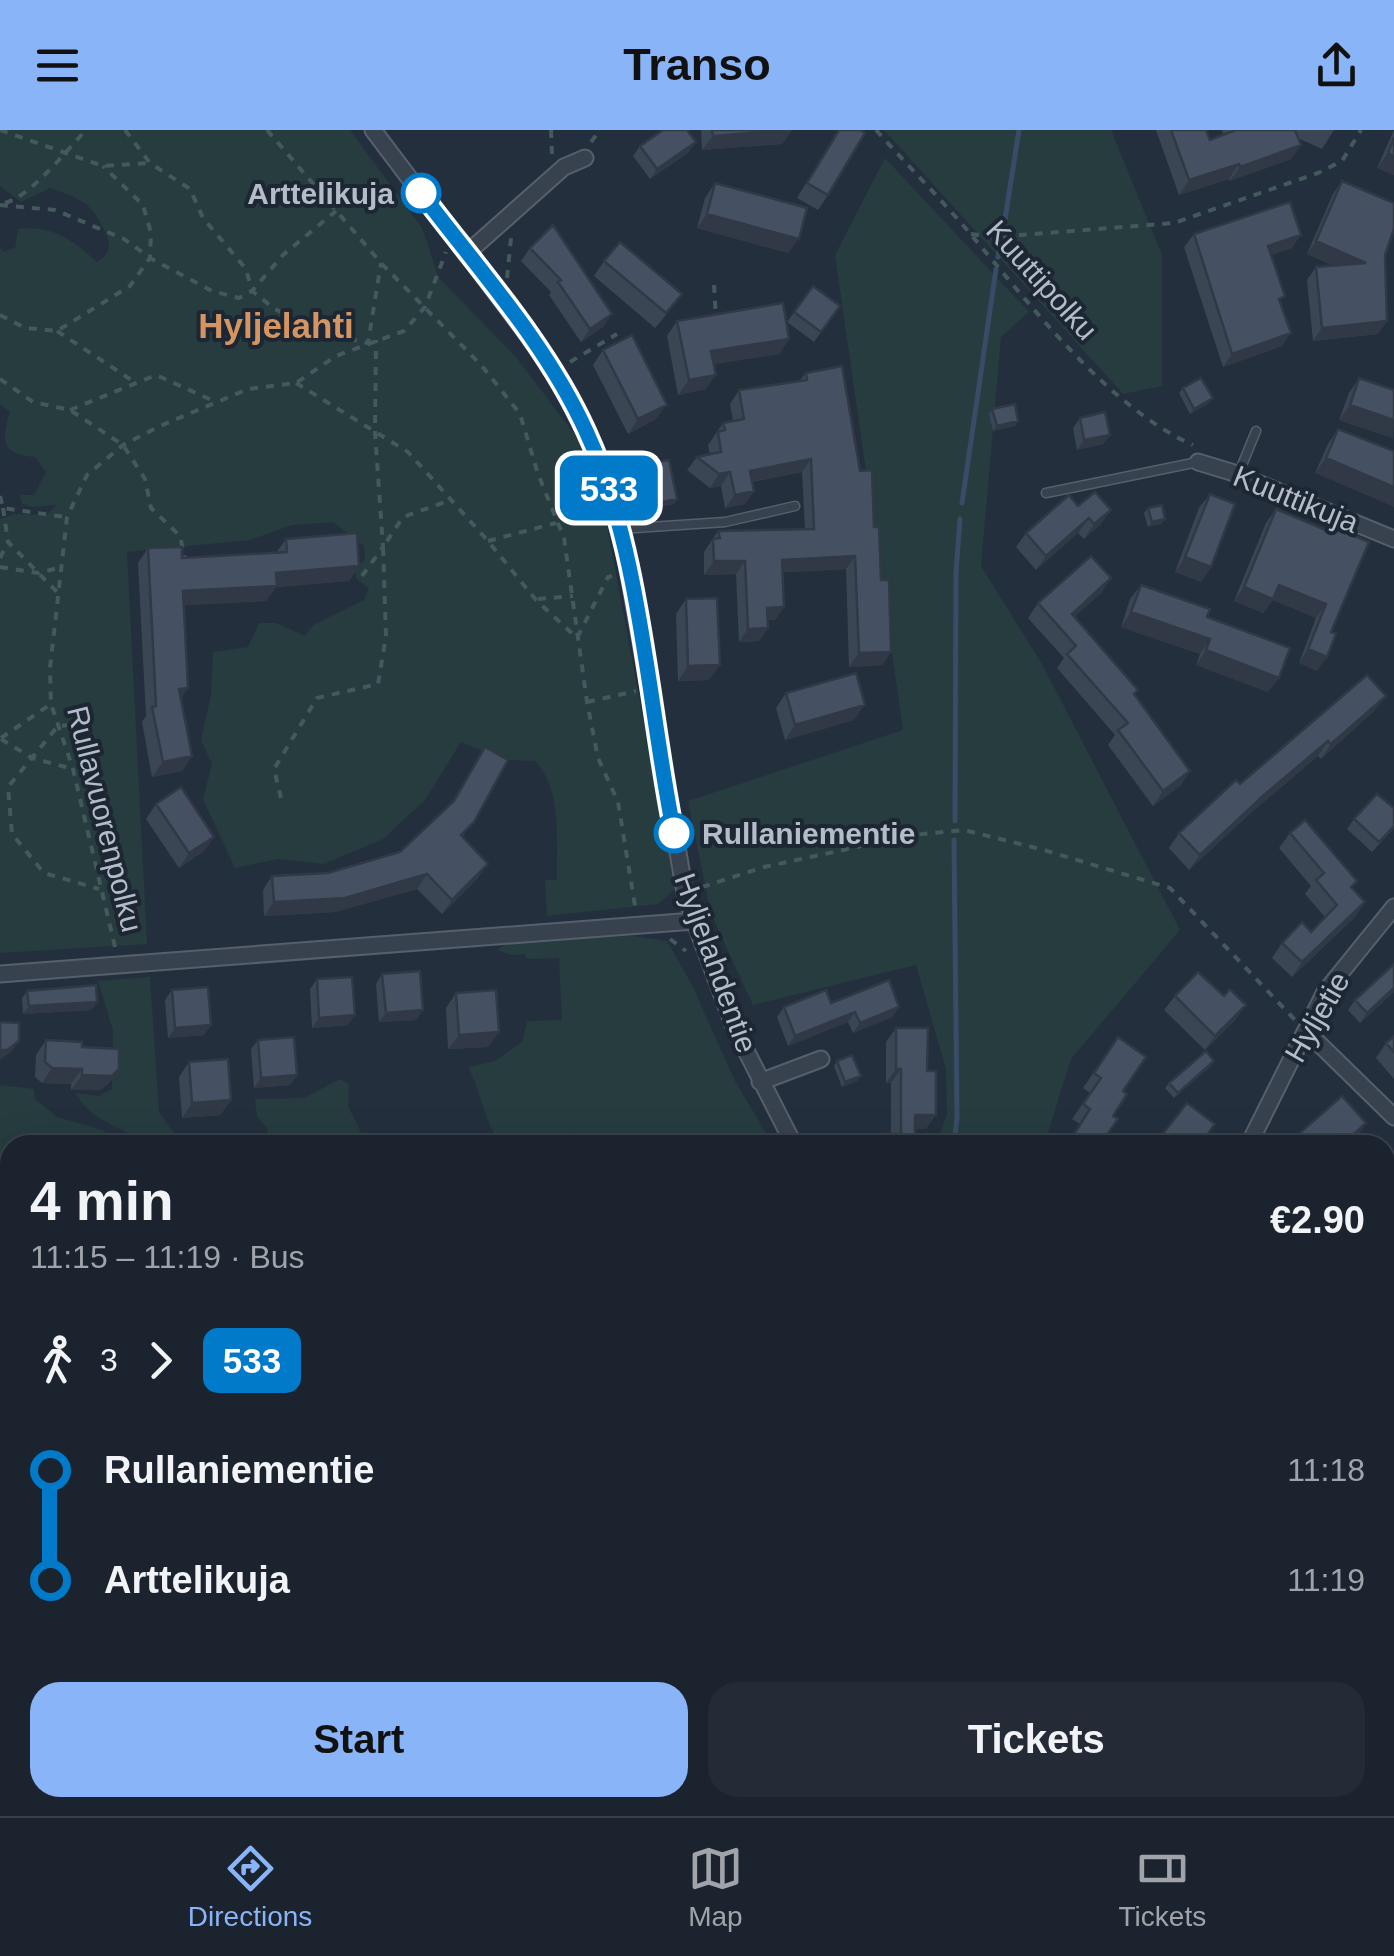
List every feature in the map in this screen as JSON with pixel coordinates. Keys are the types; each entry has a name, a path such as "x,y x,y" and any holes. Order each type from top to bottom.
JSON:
{"street":[{"name":"Hyljelahdentie","path":"373,130 552,367 598,458 629,572 665,788 694,921 734,1027 789,1135"},
{"path":"466,254 564,167 585,158"},
{"name":"Kuuttikuja","path":"1198,462 1394,538"},
{"name":"Hyljetie","path":"1253,1135 1325,992 1394,906"},
{"path":"0,974 694,921"},
{"path":"1306,1031 1394,1117"},
{"path":"760,1082 821,1059"}],"lane":[{"path":"1238,475 1256,431"},
{"path":"1046,493 1198,462"},
{"path":"620,530 725,522 795,506"}],"path":[{"path":"0,130 103,166 150,163"},
{"path":"0,205 14,201 86,130"},
{"path":"125,130 150,163 190,189 202,218 246,269 252,291 319,332 368,343 381,263"},
{"path":"267,130 381,263 482,366 520,414 538,474 564,538 586,702 598,758 618,802 637,926"},
{"name":"Kuuttipolku","path":"876,130 971,234 1024,300 1118,395 1189,444"},
{"path":"971,234 996,237 1174,223 1318,173 1342,161 1361,130"},
{"path":"57,331 130,286 150,258 144,205 103,166"},
{"path":"0,205 55,210 124,238 150,258 212,291 240,298 336,211"},
{"path":"506,283 513,213"},
{"path":"425,307 446,252"},
{"path":"714,284 718,334"},
{"name":"Rullavuorenpolku","path":"118,963 73,769 50,704 50,668 67,517 87,475 123,445 248,389 296,383 336,356 404,331 425,307"},
{"path":"0,315 26,328 57,331 136,383"},
{"path":"566,364 617,334"},
{"path":"282,798 274,769 317,698 378,684 386,636 375,432 376,340"},
{"path":"70,410 156,375 216,402"},
{"path":"0,379 33,402 70,410 123,445 145,479 151,508 180,536 186,570"},
{"path":"296,383 408,452 536,600 577,638"},
{"path":"0,496 8,542 0,558"},
{"path":"362,576 402,517 451,500"},
{"path":"3,508 67,517"},
{"path":"488,541 558,522"},
{"path":"8,542 59,595"},
{"path":"0,567 38,572 62,567"},
{"path":"577,638 608,577 629,572"},
{"path":"536,600 573,596"},
{"path":"586,702 648,689"},
{"path":"50,704 1,738 32,758 73,769"},
{"path":"70,725 58,726 8,788 12,834 44,873 99,889"},
{"path":"697,889 764,867 914,836 964,830 1170,888 1306,1031"},
{"path":"668,924 670,938 693,961"}],"green space":[{"path":"0,130 350,130 422,228 439,278 516,357 578,439 607,526 675,889 658,904 547,916 545,880 557,880 557,833 554,801 544,773 535,761 505,760 461,742 425,800 383,839 324,864 278,859 235,868 203,799 212,764 201,740 211,695 213,652 248,647 259,623 276,623 305,636 313,625 364,600 369,588 356,579 354,568 365,560 364,546 333,522 292,525 250,540 127,552 147,944 0,953 0,519 15,514 46,515 57,505 22,504 20,495 34,495 46,472 35,457 16,453 5,439 10,412 0,404 0,248 3,252 15,248 18,229 30,228 61,236 97,262 109,247 96,215 78,199 50,188 21,202 0,186"},
{"path":"884,130 1111,130 1162,255 1162,386 1123,394"},
{"path":"885,158 1029,312 1001,337 981,566 1042,664 1180,930 1071,1059 1047,1135 940,1135 947,1114 946,1069 916,965 753,1005 711,914 688,801 903,730 835,255"},
{"path":"632,936 667,941 691,983 735,1081 767,1135 575,1132 495,1135 468,1067 495,1061 522,1042 527,1021 562,1020 559,958 527,959 524,954 497,950 509,942"},
{"path":"150,977 159,1112 174,1135 136,1135 119,1129 92,1112 76,1093 99,1096 112,1089 113,1031 98,981"},
{"path":"340,1079 349,1084 348,1106 362,1135 267,1135 268,1130 257,1116 255,1099 304,1098"},
{"path":"0,1085 34,1089 35,1099 57,1117 108,1135 0,1135"}],"building":[{"path":"663,130 687,130 696,142 657,169 640,146"},
{"path":"712,130 784,130 713,136"},
{"path":"839,130 865,133 828,195 807,183"},
{"path":"1171,130 1206,130 1210,140 1236,130 1295,130 1301,145 1189,180"},
{"path":"1342,181 1394,203 1394,229 1385,255 1387,321 1322,328 1316,267 1366,263 1316,241"},
{"path":"715,183 807,208 799,239 707,214"},
{"path":"1290,202 1301,235 1268,246 1285,296 1279,299 1291,333 1232,354 1194,234"},
{"path":"553,225 612,314 590,329 558,282 561,280 530,248"},
{"path":"620,242 682,294 666,313 604,261"},
{"path":"813,286 840,306 821,332 794,312"},
{"path":"783,303 789,339 711,351 716,375 689,380 677,321"},
{"path":"632,335 667,405 638,419 603,350"},
{"path":"842,366 860,471 872,470 881,580 889,580 891,652 859,653 855,556 782,560 784,607 767,608 768,628 748,629 745,561 714,561 713,539 720,538 718,531 814,529 811,459 750,471 754,491 735,495 730,472 719,474 697,457 721,452 718,432 725,430 723,423 744,419 739,390 807,380 806,373"},
{"path":"1201,378 1213,398 1194,409 1183,388"},
{"path":"1359,378 1394,390 1394,420 1350,405"},
{"path":"1015,404 1018,421 997,426 992,409"},
{"path":"1105,412 1110,435 1084,440 1080,418"},
{"path":"1338,429 1394,451 1394,487 1326,458"},
{"path":"669,460 677,499 658,503 654,485 649,481 653,476 650,463"},
{"path":"1095,492 1111,510 1094,524 1089,518 1046,556 1026,533 1069,495 1078,506"},
{"path":"1210,494 1235,504 1211,567 1185,557"},
{"path":"1162,505 1165,519 1152,522 1148,508"},
{"path":"1276,509 1330,532 1333,527 1369,542 1331,632 1336,634 1327,657 1308,649 1326,604 1279,585 1273,599 1244,587"},
{"path":"357,533 359,566 276,573 277,586 183,591 188,688 179,689 192,756 163,762 152,707 156,706 148,548 182,547 182,558 287,552 286,539"},
{"path":"1091,556 1111,578 1072,614 1138,690 1134,694 1190,771 1163,791 1118,730 1128,723 1067,654 1076,646 1038,603"},
{"path":"1141,585 1210,609 1207,617 1290,648 1279,678 1206,650 1210,639 1131,612"},
{"path":"717,598 720,665 688,666 686,599"},
{"path":"856,673 865,705 795,725 786,693"},
{"path":"1367,675 1386,696 1264,795 1200,855 1179,833 1236,780 1240,784"},
{"path":"485,747 508,760 474,822 461,835 488,864 452,900 427,874 345,898 274,902 272,876 328,873 400,852 454,801"},
{"path":"181,787 214,837 189,853 156,804"},
{"path":"1377,794 1394,808 1394,826 1379,842 1354,819"},
{"path":"1305,820 1357,881 1351,887 1365,902 1302,962 1282,943 1302,922 1311,932 1337,905 1316,880 1324,873 1290,833"},
{"path":"1394,964 1394,988 1367,1013 1355,1000"},
{"path":"420,971 423,1010 386,1013 382,974"},
{"path":"1198,972 1224,996 1230,989 1246,1005 1215,1036 1175,996"},
{"path":"352,977 355,1015 319,1018 317,979"},
{"path":"889,980 899,1007 860,1023 855,1012 795,1036 784,1007 826,990 831,1003"},
{"path":"96,985 97,1002 29,1006 27,991"},
{"path":"208,987 211,1025 175,1028 172,990"},
{"path":"496,990 499,1032 459,1035 456,993"},
{"path":"0,1022 19,1023 19,1041 7,1050 0,1050"},
{"path":"896,1028 928,1028 927,1071 936,1071 936,1115 915,1115 915,1135 895,1135 901,1134 901,1069 896,1069"},
{"path":"1394,1036 1394,1052 1386,1043"},
{"path":"294,1037 297,1075 261,1078 258,1040"},
{"path":"1118,1037 1146,1057 1123,1091 1127,1094 1113,1116 1118,1119 1107,1135 1075,1135 1090,1109 1083,1104 1101,1078 1094,1073"},
{"path":"46,1040 119,1049 119,1069 112,1076 52,1068 45,1062"},
{"path":"1206,1051 1214,1061 1178,1093 1169,1083"},
{"path":"852,1055 861,1076 845,1082 837,1061"},
{"path":"228,1059 231,1100 192,1103 189,1062"},
{"path":"1342,1096 1366,1123 1353,1135 1299,1135"},
{"path":"1187,1103 1215,1124 1207,1135 1162,1135"}],"waterway":[{"path":"1003,232 1019,130"},
{"path":"998,257 1001,242"},
{"path":"962,503 996,269"},
{"path":"955,821 956,572 960,519"},
{"path":"954,840 955,1135"}],"bus line":[{"name":"533","path":"421,193 552,367 598,458 625,552 674,833"}],"place":[{"name":"Arttelikuja","path":"421,193"},
{"name":"Rullaniementie","path":"674,833"}],"district":[{"name":"Hyljelahti","path":"276,325"}]}
